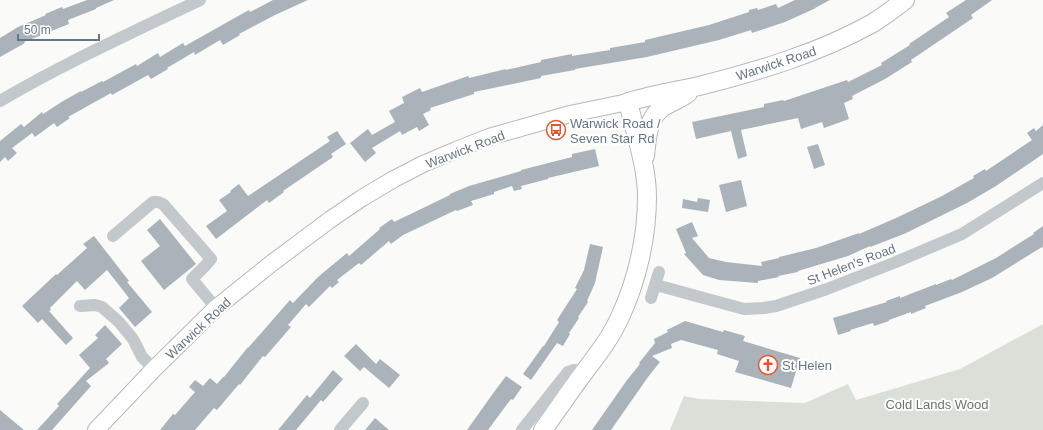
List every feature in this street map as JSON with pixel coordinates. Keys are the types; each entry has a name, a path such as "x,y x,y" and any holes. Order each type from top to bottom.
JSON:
{"highway":[{"name":"Warwick Road","path":"628,102 698,86 768,67 818,50 874,22 905,0"},
{"path":"644,169 647,137 649,127 654,116 662,108 684,96 698,86"},
{"path":"543,430 605,343 620,318 632,289 641,256 647,197 644,169 628,102"}],"main road":[{"name":"Warwick Road","path":"96,430 154,369 216,308 272,263 362,198 423,164 489,137 570,114 628,102"}],"street":[{"path":"0,101 30,83 92,51 200,0"},
{"name":"St Helen's Road","path":"656,285 744,309 776,306 807,296 896,262 962,234 1043,183"},
{"path":"113,236 153,202 163,204 211,259 192,279 216,308"},
{"path":"652,298 659,272"},
{"path":"80,306 95,305 102,307 119,322 133,339 142,357 154,369"},
{"path":"522,430 568,372 574,370 584,372"},
{"path":"340,430 363,403"}],"green space":[{"name":"Cold Lands Wood","path":"1043,324 1043,430 670,430 684,396 699,399 805,403 848,384 856,400 960,369"}],"building":[{"path":"87,0 114,0 68,20 69,24 24,42 25,43 0,57 0,38 18,27 46,15 45,14 62,7 63,9"},
{"path":"273,0 308,0 239,34 240,35 223,45 220,40 195,55 194,52 151,79 148,75 112,95 111,93 68,117 70,118 57,127 54,123 35,137 32,133 12,148 17,153 8,161 5,157 0,162 0,141 21,124 24,127 42,112 43,114 81,91 102,81 103,82 136,64 137,66 158,53 160,57 183,43 185,46 249,10 250,12"},
{"path":"795,0 830,0 785,22 752,33 751,30 719,40 647,57 575,69 541,76 541,78 474,92 474,94 430,108 431,110 423,114 429,125 419,131 417,127 402,135 400,131 372,148 376,153 365,162 350,143 368,129 372,135 395,122 389,111 404,103 402,97 420,88 422,92 468,76 469,78 541,62 541,60 572,54 572,56 610,50 610,48 645,42 645,40 709,25 749,12 749,10 757,8 758,10 776,4 778,8"},
{"path":"966,0 992,0 971,15 973,18 911,60 912,62 885,79 852,96 853,99 844,103 849,119 824,128 822,122 801,129 798,118 741,130 747,156 738,159 731,131 696,139 692,122 764,107 764,104 784,101 847,80 848,82 882,65 881,63 910,45 909,44 949,17 946,13"},
{"path":"1043,125 1043,154 996,186 967,203 904,234 870,246 848,256 798,272 758,281 758,283 719,280 703,275 684,254 686,253 676,229 692,222 698,236 692,238 709,258 726,262 762,266 761,262 816,248 859,234 942,196 974,178 973,176 985,169 986,171 1032,140 1027,133 1034,128 1036,131"},
{"path":"337,131 346,144 331,154 333,157 283,191 284,192 269,203 267,200 216,239 206,226 227,211 219,200 231,192 230,191 239,184 248,196 330,141 327,137"},
{"path":"818,144 825,165 814,169 807,147"},
{"path":"595,149 599,166 548,178 521,186 522,189 514,191 512,186 494,192 494,194 471,201 473,205 457,211 456,210 403,235 391,244 389,241 361,265 359,263 337,280 339,282 332,288 330,286 309,307 306,304 288,325 291,327 265,357 263,356 240,385 239,384 217,410 214,408 195,430 160,430 173,414 175,415 195,392 189,387 195,380 203,386 210,378 217,384 290,300 293,303 318,277 347,253 349,256 380,229 379,228 392,219 394,222 469,186 521,170 572,157 572,154"},
{"path":"741,180 747,206 726,212 719,185"},
{"path":"698,198 710,200 708,212 682,208 683,199 697,202"},
{"path":"160,219 196,264 164,290 141,261 160,246 147,230"},
{"path":"1043,226 1043,248 1042,247 992,278 962,292 925,306 926,308 911,314 911,312 874,326 873,323 838,335 833,318 887,302 886,301 900,296 900,298 936,284 951,279 952,280 996,258 1034,234 1033,233"},
{"path":"94,236 129,281 127,282 152,312 135,327 119,308 129,298 107,270 85,290 77,281 50,308 51,310 49,311 73,338 66,345 42,319 38,323 22,306 56,274 57,275 87,248 83,244"},
{"path":"590,244 603,247 595,283 587,301 588,302 578,317 579,318 569,333 570,334 563,346 557,343 531,380 523,374 544,346 559,322 557,320 577,289 575,288 584,270"},
{"path":"685,321 723,332 724,330 745,336 743,341 800,358 791,388 735,372 739,361 717,354 718,350 681,340 671,344 672,348 652,356 660,362 611,430 592,430 640,364 639,363 655,343 654,339 668,332 667,330"},
{"path":"105,325 122,344 106,359 109,363 86,381 91,386 52,430 37,430 59,406 57,404 90,368 79,355 98,338 95,335"},
{"path":"356,344 376,364 380,359 400,375 389,388 364,367 360,371 344,356"},
{"path":"333,370 343,379 323,402 321,400 296,430 278,430 307,395 310,398"},
{"path":"506,376 522,387 513,400 511,399 488,430 467,430 494,392"},
{"path":"0,410 24,430 0,430"},
{"path":"375,418 389,430 365,430"}],"place":[{"name":"Warwick Road / Seven Star Rd","path":"556,130"},
{"name":"St Helen","path":"768,365"}]}
